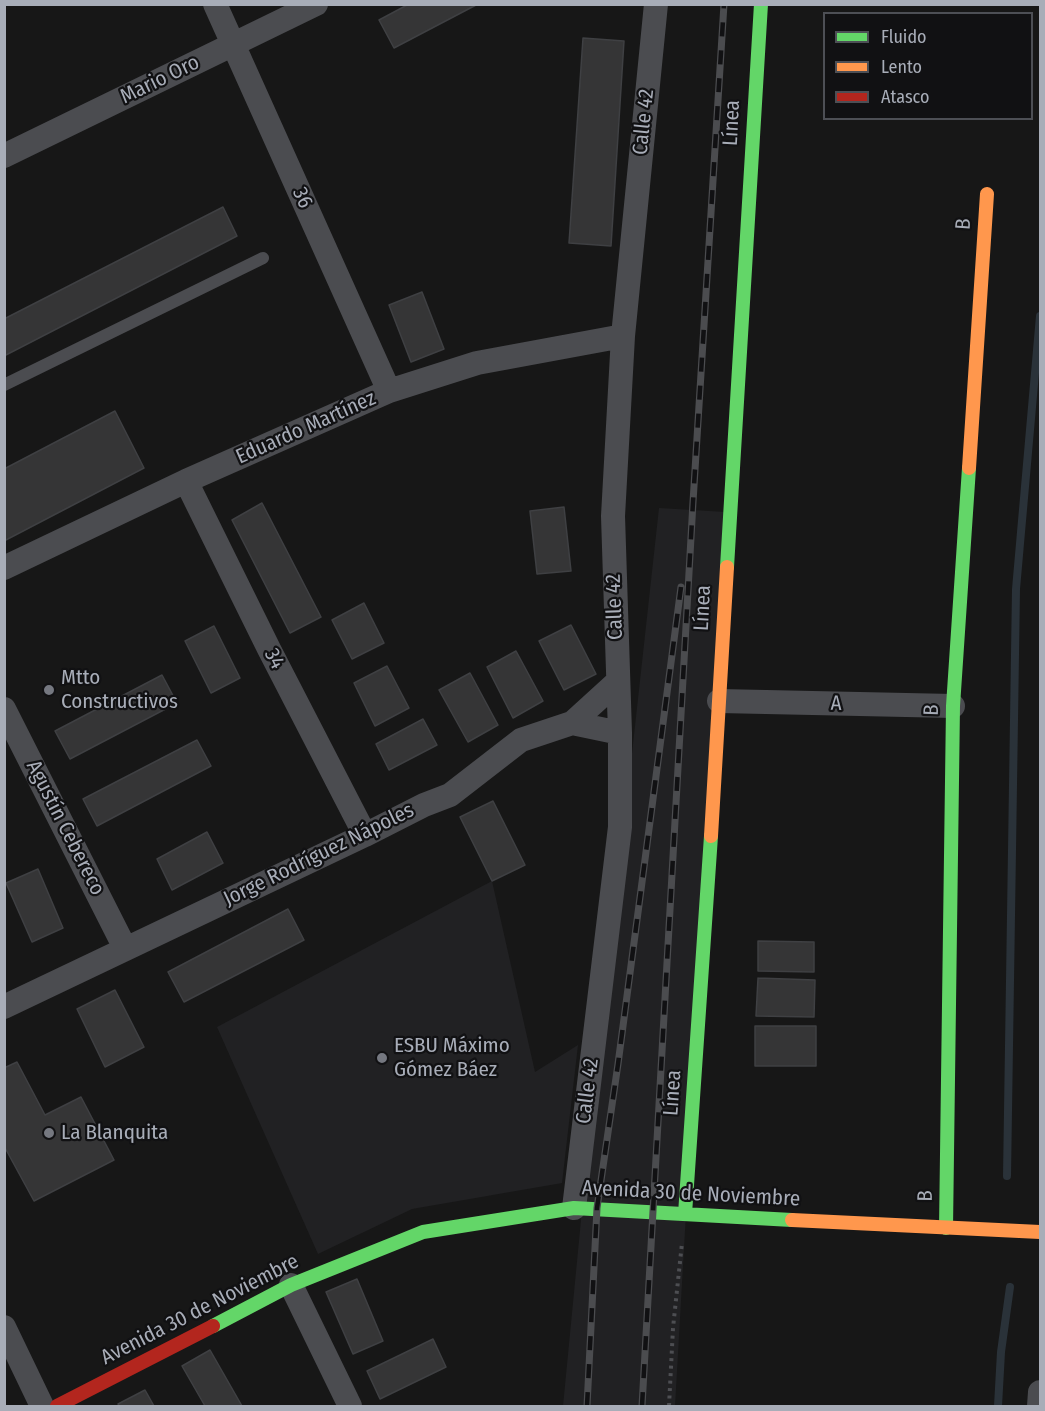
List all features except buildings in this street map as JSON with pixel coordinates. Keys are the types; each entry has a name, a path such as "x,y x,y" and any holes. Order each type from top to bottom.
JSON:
{"street":[{"name":"36","path":"215,4 389,391"},
{"name":"Mario Oro","path":"7,148 233,45 316,4"},
{"name":"Calle 42","path":"574,1208 620,827 620,733 613,516 623,336 656,4"},
{"name":"Línea","path":"685,1215 761,4"},
{"name":"B","path":"946,1227 953,706 987,194"},
{"name":"Eduardo Martínez","path":"4,568 186,481 389,391 477,363 623,336"},
{"name":"34","path":"186,481 365,835"},
{"name":"Jorge Rodríguez Nápoles","path":"4,1007 424,805 450,795 521,740 572,723 617,682"},
{"name":"A","path":"719,701 953,706"},
{"name":"Agustín Cebereco","path":"4,709 125,948"},
{"path":"572,723 620,733"},
{"name":"Avenida 30 de Noviembre","path":"57,1407 291,1285 423,1232 574,1208 597,1208 685,1215 1041,1232"},
{"path":"291,1285 350,1407"},
{"path":"4,1327 42,1407"},
{"path":"1039,1407 1041,1392"}],"lane":[{"path":"4,385 263,258"}],"path":[{"path":"669,1407 673,1328 685,1215"}],"shaded area":[{"path":"659,508 726,512 675,1406 563,1406 584,1189"},
{"name":"ESBU Máximo Gómez Báez","path":"492,881 535,1072 578,1045 562,1183 412,1209 318,1254 217,1027"}],"waterway":[{"path":"1007,1176 1016,589 1040,316"},
{"path":"998,1406 1001,1352 1010,1287"}],"railway":[{"path":"642,1406 693,502 724,4"},
{"path":"587,1406 597,1208 681,587"}],"traffic: fast":[{"path":"727,567 761,4"},
{"path":"946,1228 953,706 969,468"},
{"path":"685,1214 711,836"},
{"path":"213,1326 291,1285 423,1232 574,1208 792,1220"}],"traffic: slow":[{"path":"969,468 987,194"},
{"path":"711,836 727,567"},
{"path":"792,1220 1040,1232"}],"traffic: jam":[{"path":"57,1406 213,1326"}],"place":[{"name":"Mtto Constructivos","path":"49,690"},
{"name":"ESBU Máximo Gómez Báez","path":"382,1058"},
{"name":"La Blanquita","path":"49,1133"}]}
